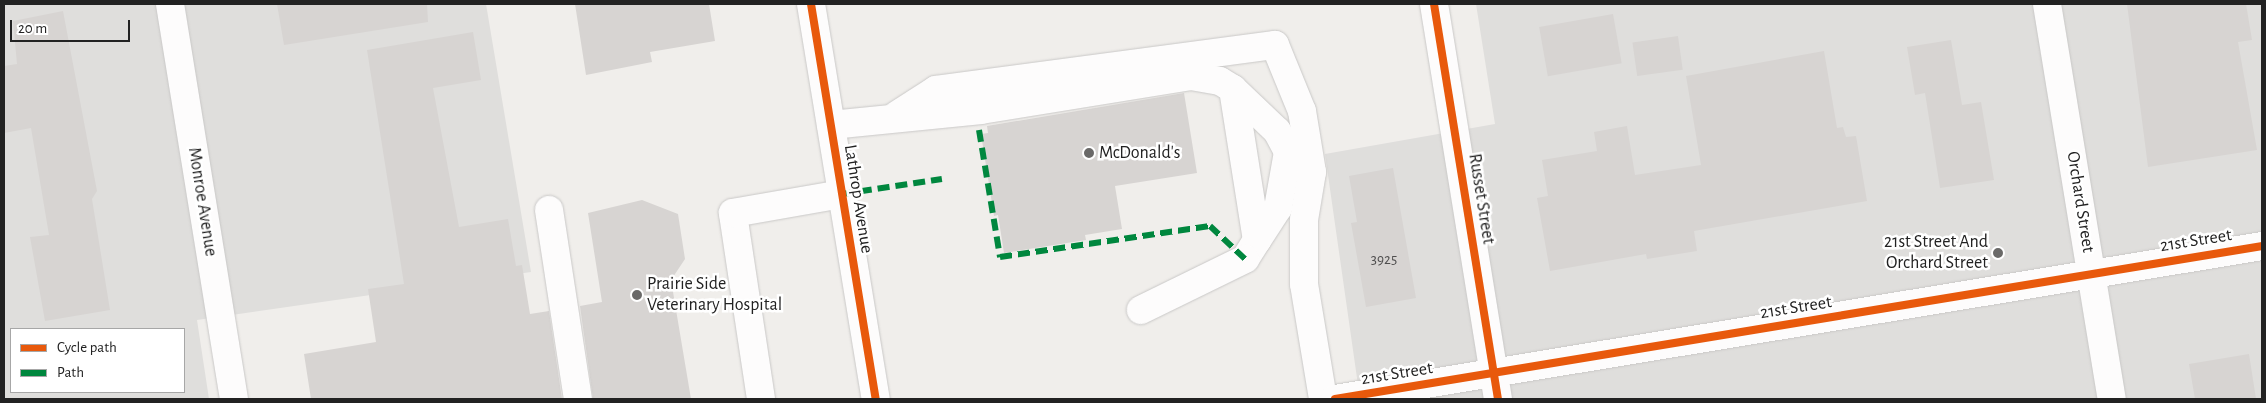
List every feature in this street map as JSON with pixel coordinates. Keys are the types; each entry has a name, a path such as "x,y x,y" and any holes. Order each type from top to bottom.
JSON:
{"street":[{"name":"Monroe Avenue","path":"170,4 234,399"},
{"name":"Lathrop Avenue","path":"811,4 876,399"},
{"name":"Russet Street","path":"1434,4 1498,399"},
{"name":"Orchard Street","path":"2047,4 2112,399"},
{"path":"897,115 936,90 1275,45 1302,112 1312,172 1304,220 1304,284 1323,399"},
{"path":"831,125 897,115 981,110 1191,76 1220,81 1233,89 1278,131 1288,152 1286,176 1278,208 1245,259 1141,310"},
{"path":"1233,89 1257,240"},
{"path":"1286,176 1304,220"},
{"path":"761,399 733,212 842,194"},
{"path":"549,210 578,399"},
{"name":"21st Street","path":"1335,399 2262,246"}],"shaded area":[{"path":"4,4 486,4 531,272 197,320 209,399 4,399"},
{"path":"1476,4 2262,4 2262,399 1360,399 1325,154 1495,124"}],"building":[{"path":"277,4 427,4 428,22 284,45"},
{"path":"575,4 709,4 715,41 650,52 652,62 586,75"},
{"path":"2127,4 2246,4 2252,40 2238,42 2257,150 2148,167"},
{"path":"63,11 97,191 92,199 110,310 45,321 30,237 49,235 31,128 4,133 4,66 17,64 13,21"},
{"path":"1613,14 1622,63 1548,76 1539,27"},
{"path":"473,32 481,80 433,88 459,227 508,219 516,266 522,265 530,314 549,311 562,399 311,399 304,354 376,342 368,289 404,284 367,50"},
{"path":"1678,36 1683,70 1637,76 1632,42"},
{"path":"1951,40 1962,105 1981,102 1994,180 1940,188 1925,93 1915,95 1907,47"},
{"path":"1824,51 1837,128 1843,127 1846,137 1856,136 1867,201 1694,231 1697,251 1647,259 1646,254 1550,271 1537,198 1548,196 1542,160 1597,151 1594,132 1627,126 1635,175 1701,165 1686,76"},
{"name":"McDonald's","path":"1184,93 1197,173 1115,186 1122,229 1085,235 1086,240 1004,253 998,215 994,216 981,134 988,133 987,126"},
{"path":"1393,168 1416,298 1366,307 1351,223 1357,222 1349,176"},
{"name":"Prairie Side Veterinary Hospital","path":"642,200 678,214 685,259 671,280 691,399 593,399 580,306 602,302 588,213"},
{"path":"2249,354 2256,399 2195,399 2189,364"}],"marked path":[{"path":"979,130 1000,257 1210,226 1245,259"},
{"path":"842,194 942,179"}],"cycle path":[{"path":"811,4 876,399"},
{"path":"1434,4 1498,399"},
{"path":"1335,399 2262,246"}],"place":[{"name":"McDonald's","path":"1089,153"},
{"name":"21st Street And Orchard Street","path":"1998,253"},
{"name":"Prairie Side Veterinary Hospital","path":"637,295"}]}
